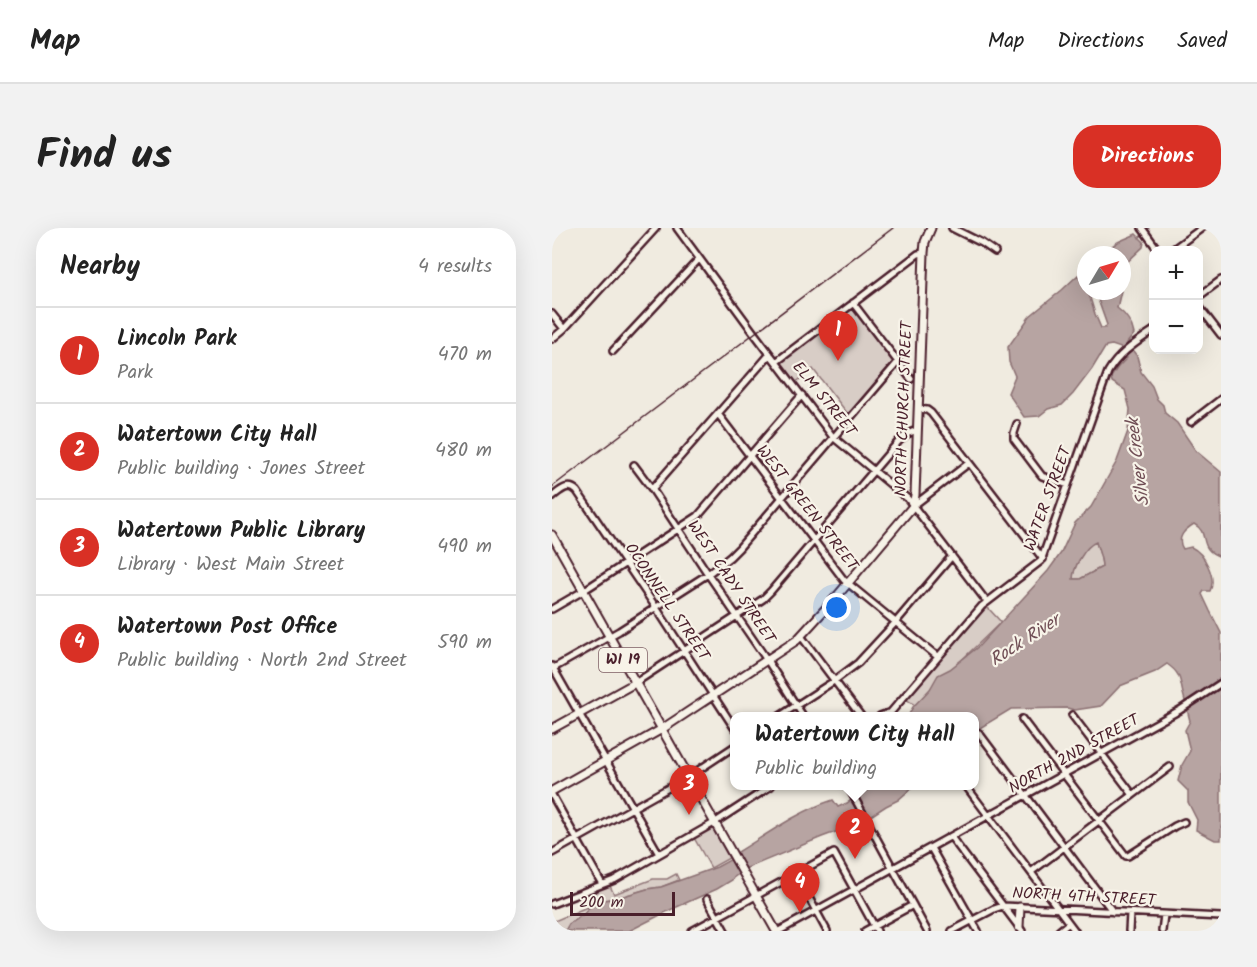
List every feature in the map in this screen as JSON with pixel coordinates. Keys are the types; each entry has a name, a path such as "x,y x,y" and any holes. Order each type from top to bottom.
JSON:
{"main road":[{"name":"NORTH CHURCH STREET","path":"552,793 662,729 801,636 914,506 924,253 925,242 931,228"},
{"name":"WI 19","path":"552,536 714,823 778,931"},
{"path":"552,729 635,683"},
{"path":"1020,907 1021,929"}],"street":[{"path":"552,339 564,329 656,228"},
{"name":"ELM STREET","path":"677,228 833,437 908,499 987,602"},
{"path":"952,228 960,230 995,252"},
{"path":"1177,246 1202,228"},
{"path":"1144,231 1155,246"},
{"path":"776,362 918,254 924,253"},
{"path":"613,351 699,259"},
{"path":"1203,293 1221,280"},
{"path":"853,303 911,379"},
{"path":"1203,312 1221,335"},
{"path":"552,314 564,329"},
{"name":"WATER STREET","path":"891,712 987,602 1043,559 1105,379 1115,361 1149,334"},
{"path":"652,489 770,354"},
{"path":"658,854 552,668 609,636 728,559 898,362"},
{"path":"552,609 584,591 702,512 802,395"},
{"path":"1191,422 1221,399"},
{"path":"918,409 932,413 1043,559"},
{"name":"WEST GREEN STREET","path":"718,414 848,583 938,657"},
{"path":"1017,424 1014,439 1042,476 1068,485"},
{"path":"635,683 765,597 902,437 917,430"},
{"path":"914,506 969,463"},
{"name":"WEST CADY STREET","path":"634,465 800,712"},
{"name":"OCONNELL STREET","path":"552,497 569,487 577,491 730,721"},
{"path":"787,712 858,663 952,556"},
{"path":"801,636 857,712"},
{"name":"NORTH 2ND STREET","path":"778,931 1065,775 1184,708 1221,683"},
{"path":"1072,715 1133,795"},
{"path":"1022,719 1126,856 1184,822"},
{"path":"979,733 1113,912"},
{"path":"552,854 688,777 730,749"},
{"path":"1031,872 1170,767"},
{"path":"552,904 614,880 714,823 765,790"},
{"path":"850,790 927,931"},
{"path":"969,790 1075,931"},
{"path":"552,793 602,884"},
{"path":"951,837 1021,929"},
{"path":"931,848 978,931"},
{"path":"692,931 834,853 875,928"},
{"path":"795,874 827,931"},
{"path":"707,899 725,931"},
{"path":"865,931 875,928 913,905"},
{"name":"NORTH 4TH STREET","path":"952,931 1003,906 1221,917"},
{"path":"1129,931 1130,913"},
{"path":"1162,931 1164,915"},
{"path":"1059,931 1069,924"}],"shaded area":[{"path":"852,307 894,362 848,414 813,369 795,383 781,363"},
{"path":"1096,541 1102,567 1080,579 1073,579 1080,557"},
{"path":"986,608 1001,622 915,705 906,699 983,610"},
{"path":"711,826 729,858 711,868 693,836"},
{"path":"676,874 679,880 661,887 597,901 569,924 565,931 552,931 552,922 587,907 583,895 609,884 614,894 653,879 667,879"}],"water":[{"path":"1136,234 1144,242 1143,247 1131,258 1131,246 1112,246"},
{"name":"Rock River","path":"1077,276 1077,300 1091,300 1101,328 1107,325 1098,300 1119,300 1117,308 1126,316 1134,334 1127,343 1137,356 1141,372 1152,386 1165,413 1177,423 1196,451 1221,472 1221,557 1209,550 1202,532 1194,524 1184,532 1180,541 1183,549 1191,547 1196,550 1208,566 1212,585 1210,591 1204,591 1202,594 1221,633 1221,840 1215,840 1196,830 1197,820 1188,802 1188,791 1178,781 1182,765 1190,751 1185,730 1190,721 1180,679 1167,664 1155,672 1120,686 1101,706 1075,710 1067,708 1011,709 979,729 979,712 910,712 930,689 938,675 950,669 979,646 1048,571 1061,553 1075,523 1091,507 1117,461 1128,431 1130,409 1125,390 1112,382 1111,377 1127,358 1121,348 1106,346 1092,369 1062,405 1048,409 1039,416 1024,417 1008,393 1015,376 1009,362 1008,347 1030,316","holes":["1096,542 1102,567 1080,579 1073,579 1080,558"]},
{"path":"865,790 909,790 898,800 860,823 747,868 717,889 629,931 565,931 569,924 597,901 661,887 717,867 796,816 833,800 838,807"}],"waterway":[{"name":"Silver Creek","path":"1139,238 1149,228"}],"railway":[{"path":"552,487 893,228"}],"place":[{"name":"Lincoln Park","path":"838,361"},
{"name":"Watertown Public Library","path":"689,815"},
{"name":"Watertown City Hall","path":"855,859"},
{"name":"Watertown Post Office","path":"800,913"}]}
